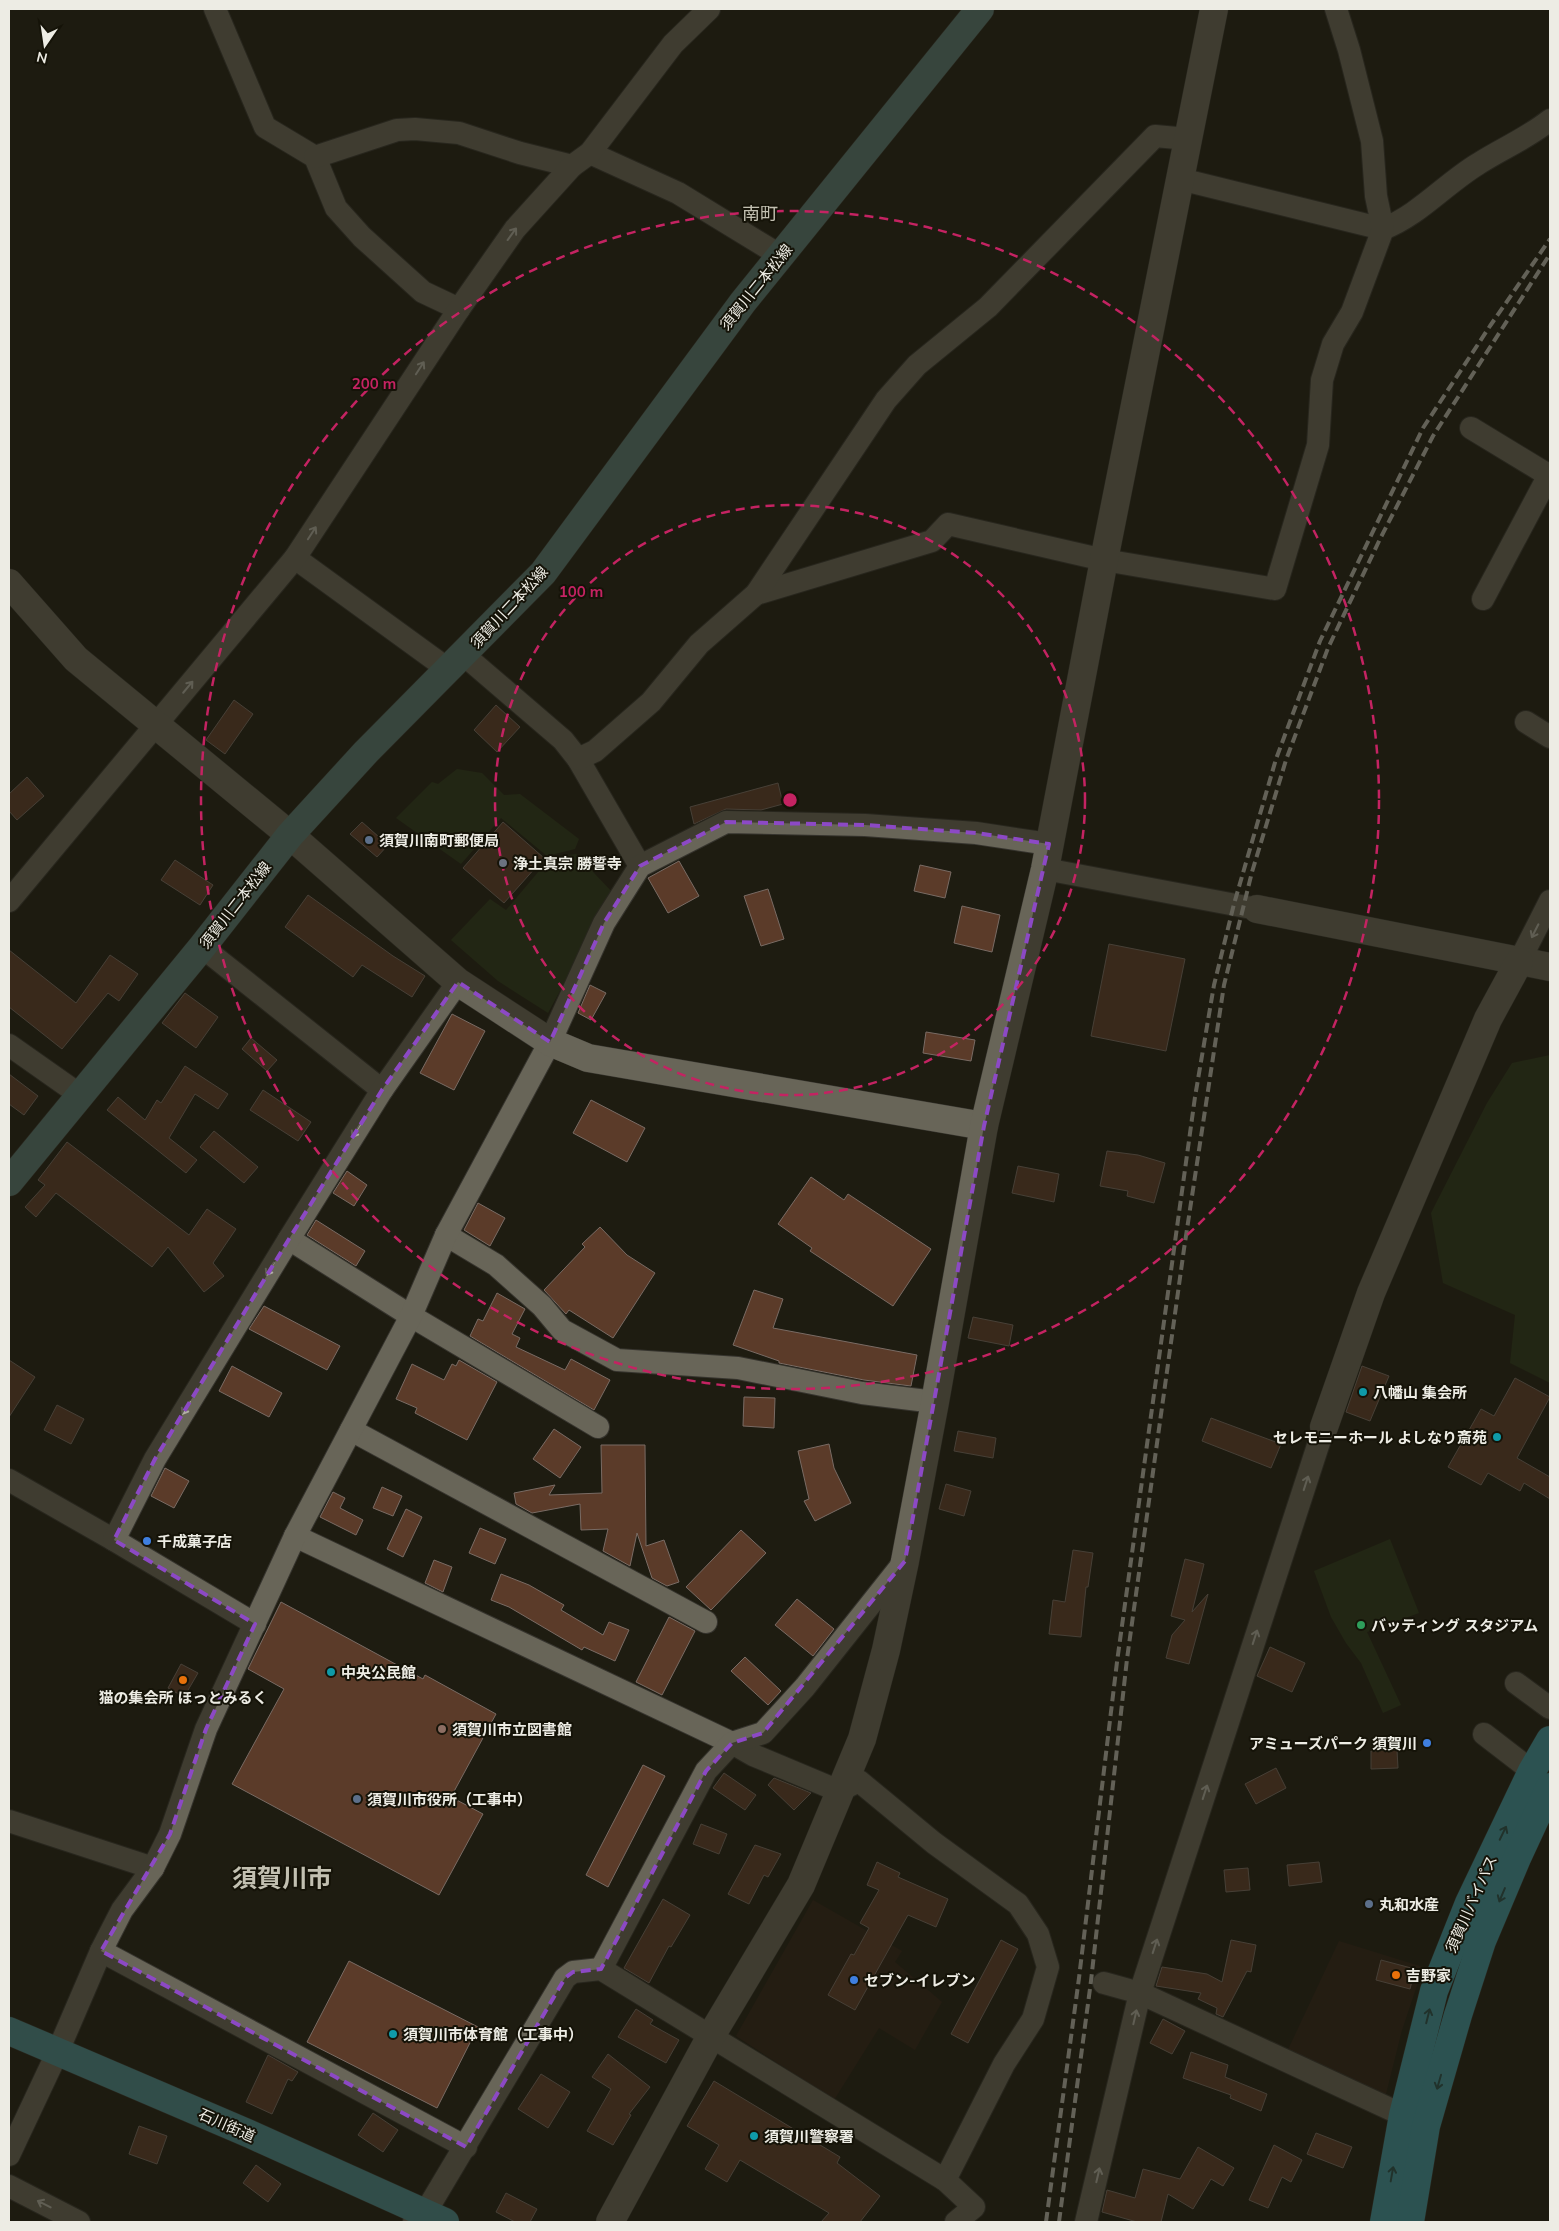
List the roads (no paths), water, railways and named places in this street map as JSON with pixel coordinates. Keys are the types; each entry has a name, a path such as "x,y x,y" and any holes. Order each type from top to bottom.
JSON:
{"highway":[{"name":"須賀川バイパス","path":"1410,2222 1414,2121 1434,1991 1469,1903 1541,1779 1550,1740"},
{"name":"須賀川バイパス","path":"1384,2222 1414,2121"}],"main road":[{"name":"須賀川二本松線","path":"9,1182 202,947 290,835 366,752 543,573 743,302 980,9"},
{"name":"石川街道","path":"9,2031 58,2051 428,2219"}],"street":[{"path":"216,9 265,127 315,157 336,208 362,237 424,292 459,308"},
{"path":"9,901 295,558 459,308 515,229 581,160 674,44 709,9"},
{"path":"610,2222 711,2036 801,1885 862,1739 886,1650 905,1561 984,1126 1047,857 1214,9"},
{"path":"756,594 932,542 948,524 1104,560 1275,589 1318,445 1322,380 1333,344 1352,312 1383,229 1376,196 1372,141 1349,50 1336,9"},
{"path":"1180,179 1383,229 1399,223 1477,164 1524,139 1550,120"},
{"path":"315,157 397,130 415,129 459,133 520,153 581,160 678,192 781,256"},
{"path":"578,759 595,751 652,702 699,644 756,594 886,400 917,365 988,307 1155,136 1188,140"},
{"path":"1470,428 1550,476 1483,599"},
{"path":"295,558 456,662 563,740 578,759 640,866"},
{"path":"9,583 76,659 290,835 458,982 550,1042 588,1058 984,1126"},
{"path":"1526,722 1550,737"},
{"path":"9,2155 58,2051 101,1951 122,1910 153,1868 170,1834 206,1729 295,1536 411,1316 446,1235 550,1042 604,923 640,866 726,822 874,825 976,833 1047,857 1257,909 1550,967"},
{"path":"1086,2222 1140,1993 1324,1427 1375,1284 1488,1019 1550,900"},
{"path":"202,947 382,1090"},
{"path":"114,1540 155,1459 288,1238 382,1090 458,982"},
{"path":"9,1046 80,1095"},
{"path":"446,1235 496,1265 542,1306 562,1330 617,1360 738,1368 862,1393 935,1402"},
{"path":"288,1238 411,1316 598,1428"},
{"path":"352,1430 706,1622"},
{"path":"9,1480 255,1624"},
{"path":"295,1536 754,1755 839,1791 859,1781 934,1843 1018,1904 1038,1934 1048,1967 1033,2019 1004,2064 945,2180"},
{"path":"601,1969 706,1771 732,1743 763,1734 805,1687 905,1561"},
{"path":"1516,1683 1550,1708"},
{"path":"1484,1734 1541,1779"},
{"path":"9,1821 153,1868"},
{"path":"101,1951 466,2147"},
{"path":"428,2219 466,2147 565,1978 573,1972 601,1969 945,2180 974,2207 956,2222"},
{"path":"1104,1983 1140,1993 1414,2121"},
{"path":"9,2186 79,2222"}],"railway":[{"path":"1046,2222 1079,1978 1117,1662 1195,1097 1214,985 1234,904 1276,759 1320,641 1423,428 1550,239"},
{"path":"1059,2222 1091,1981 1127,1659 1184,1249 1224,985 1252,872 1286,760 1328,648 1380,539 1433,436 1550,254"}],"place":[{"name":"須賀川南町郵便局","path":"369,840"},
{"name":"浄土真宗 勝誓寺","path":"503,863"},
{"name":"八幡山 集会所","path":"1363,1392"},
{"name":"セレモニーホール よしなり斎苑","path":"1497,1437"},
{"name":"千成菓子店","path":"147,1541"},
{"name":"バッティング スタジアム","path":"1361,1625"},
{"name":"中央公民館","path":"331,1672"},
{"name":"猫の集会所 ほっとみるく","path":"183,1680"},
{"name":"須賀川市立図書館","path":"442,1729"},
{"name":"アミューズパーク 須賀川","path":"1427,1743"},
{"name":"須賀川市役所（工事中）","path":"357,1799"},
{"name":"丸和水産","path":"1369,1904"},
{"name":"吉野家","path":"1396,1975"},
{"name":"セブン-イレブン","path":"854,1980"},
{"name":"須賀川市体育館（工事中）","path":"393,2034"},
{"name":"須賀川警察署","path":"754,2136"}],"district":[{"name":"南町","path":"760,213"},
{"name":"須賀川市","path":"282,1877"}]}
